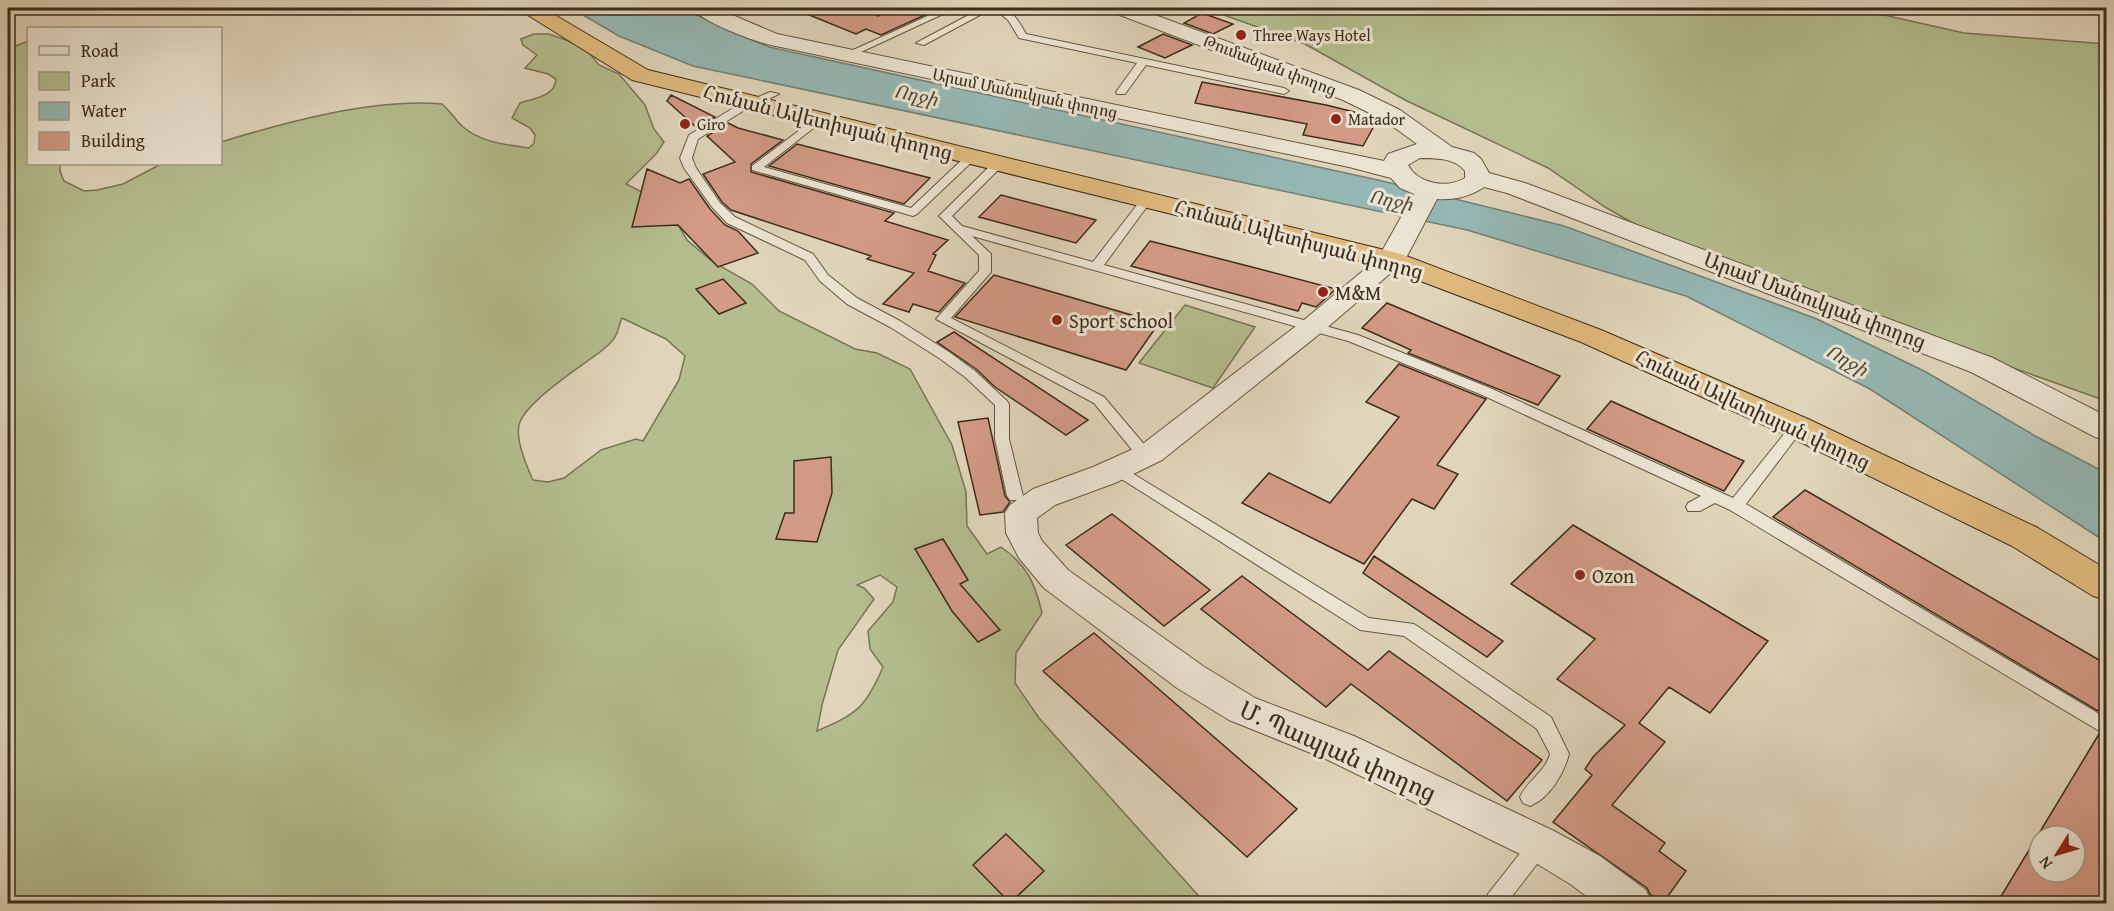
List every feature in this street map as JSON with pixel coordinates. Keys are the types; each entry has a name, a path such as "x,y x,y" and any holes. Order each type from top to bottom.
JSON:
{"highway":[{"name":"Հունան Ավետիսյան փողոց","path":"530,8 639,75 763,99 817,120 971,158 1395,253 1591,336 1797,428 2025,537 2106,586"}],"street":[{"name":"Արամ Մանուկյան փողոց","path":"702,8 771,39 1353,160 1415,153"},
{"name":"Թումանյան փողոց","path":"1119,8 1351,95 1392,115 1415,153"},
{"path":"1117,469 1151,453 1313,326 1395,253 1429,190 1412,184 1415,153 1468,161 1476,167 1473,183"},
{"name":"Արամ Մանուկյան փողոց","path":"1429,190 1451,191 1473,183 1516,188 1982,365 2106,429"},
{"name":"Մ․ Պապյան փողոց","path":"1117,469 1044,496 1021,513 1022,533 1030,549 1056,579 1190,677 1242,709 1341,748 1540,844 1585,870 1631,903"}],"lane":[{"path":"845,56 951,8"},
{"path":"921,43 988,8"},
{"path":"998,8 1012,18 1022,36 1284,91"},
{"path":"1121,92 1143,62"},
{"path":"763,99 693,137 686,158 690,168 717,206 731,220 809,257 824,278 852,301 895,324 944,356 970,374 1002,404 1002,439 1015,496"},
{"path":"817,120 756,168 913,212 971,158"},
{"path":"998,164 945,216 961,229 970,243 985,254 985,272 943,319 1099,400 1138,447 1151,453"},
{"path":"1097,265 1147,199"},
{"path":"961,229 1353,338 1485,391 1736,506 2106,727"},
{"path":"1736,506 1797,428"},
{"path":"1117,469 1366,625 1408,629 1544,723 1560,754 1555,770 1530,797"},
{"path":"1694,507 1714,496"},
{"path":"1495,901 1540,844"}],"green space":[{"path":"1204,8 1853,8 1964,33 2106,44 2106,401 1865,315 1652,234 1605,207 1548,168 1405,100 1305,44"},
{"path":"534,34 549,34 577,44 599,65 619,74 645,105 654,129 664,142 656,154 626,184 654,198 671,213 687,240 713,262 752,284 779,311 855,349 877,353 910,369 952,445 966,492 967,526 987,554 1001,547 1024,568 1033,584 1042,613 1016,653 1015,683 1039,718 1205,903 8,904 8,49 27,41 27,165 60,165 64,181 84,191 123,184 159,165 222,165 222,142 330,113 388,105 442,104 462,126 477,136 494,142 529,148 534,143 535,135 530,128 512,118 520,103 548,93 555,85 556,79 548,74 525,68 537,55 523,45 521,39","holes":["622,318 666,339 685,356 679,380 643,441 636,439 601,450 564,478 548,482 533,480 519,435 520,422 532,406 561,380 604,349 614,339","880,575 897,587 893,602 868,631 870,649 883,667 871,691 859,708 851,714 817,731 838,650 874,599 864,588 857,585"]},
{"path":"1185,305 1255,327 1213,388 1139,363"}],"water":[{"name":"Ողջի","path":"571,8 683,8 769,47 1378,180 1564,226 1817,319 1926,372 2037,437 2106,473 2106,542 1870,389 1686,296 1467,230 693,66 619,36"}],"building":[{"path":"792,8 856,8 878,16 895,8 938,9 881,35 866,29 856,34"},
{"path":"1202,13 1233,24 1213,34 1184,23"},
{"path":"1163,34 1192,45 1165,58 1138,47"},
{"path":"1202,82 1354,112 1374,126 1363,146 1303,135 1307,124 1195,103"},
{"path":"671,95 715,117 697,128 667,101"},
{"path":"728,123 738,128 783,140 751,164 751,172 894,213 885,221 948,240 933,254 936,255 928,271 965,283 939,312 913,304 909,312 883,304 914,273 867,259 871,256 731,210 722,202 703,174 735,162 707,136"},
{"path":"797,144 930,178 904,204 769,166"},
{"path":"647,169 680,183 689,179 710,209 725,225 738,231 758,253 718,267 678,225 632,227"},
{"path":"1001,195 1096,220 1076,243 979,217"},
{"path":"1150,241 1336,289 1316,307 1302,303 1298,311 1131,266"},
{"name":"Sport school","path":"994,275 1159,323 1126,370 955,317"},
{"path":"723,279 746,303 719,314 696,289"},
{"path":"1387,303 1560,376 1538,405 1408,353 1411,350 1362,328"},
{"path":"954,332 1088,420 1066,435 995,387 976,369 937,342"},
{"path":"1399,364 1486,399 1437,465 1458,474 1434,509 1412,499 1364,564 1242,503 1269,473 1330,503 1399,417 1366,402"},
{"path":"1611,401 1744,461 1724,491 1587,429"},
{"path":"988,418 1005,496 1010,502 1003,512 980,515 958,422"},
{"path":"831,457 832,493 817,542 776,539 785,513 794,513 794,461"},
{"path":"1805,490 2106,664 2106,700 2098,711 1773,517"},
{"path":"1112,514 1210,590 1164,626 1066,545"},
{"path":"1573,525 1768,641 1710,713 1669,687 1639,723 1665,742 1612,805 1665,843 1659,851 1686,871 1663,903 1650,894 1647,888 1553,822 1592,775 1585,769 1593,757 1625,725 1557,679 1595,639 1511,584"},
{"path":"943,539 968,580 960,584 1000,630 978,642 952,611 915,549"},
{"path":"1374,556 1503,641 1487,657 1363,573"},
{"path":"1242,576 1368,670 1389,651 1542,760 1507,801 1351,684 1326,707 1201,609"},
{"path":"1094,633 1297,809 1247,857 1043,671"},
{"path":"2099,734 2106,737 2106,903 1997,903 2027,853 2027,884 2087,884 2087,824 2045,824"},
{"path":"1006,834 1044,871 1010,903 973,865"}],"place":[{"name":"Three Ways Hotel","path":"1241,35"},
{"name":"Matador","path":"1336,119"},
{"name":"Giro","path":"685,124"},
{"name":"M&M","path":"1323,292"},
{"name":"Sport school","path":"1057,320"},
{"name":"Ozon","path":"1580,575"}]}
